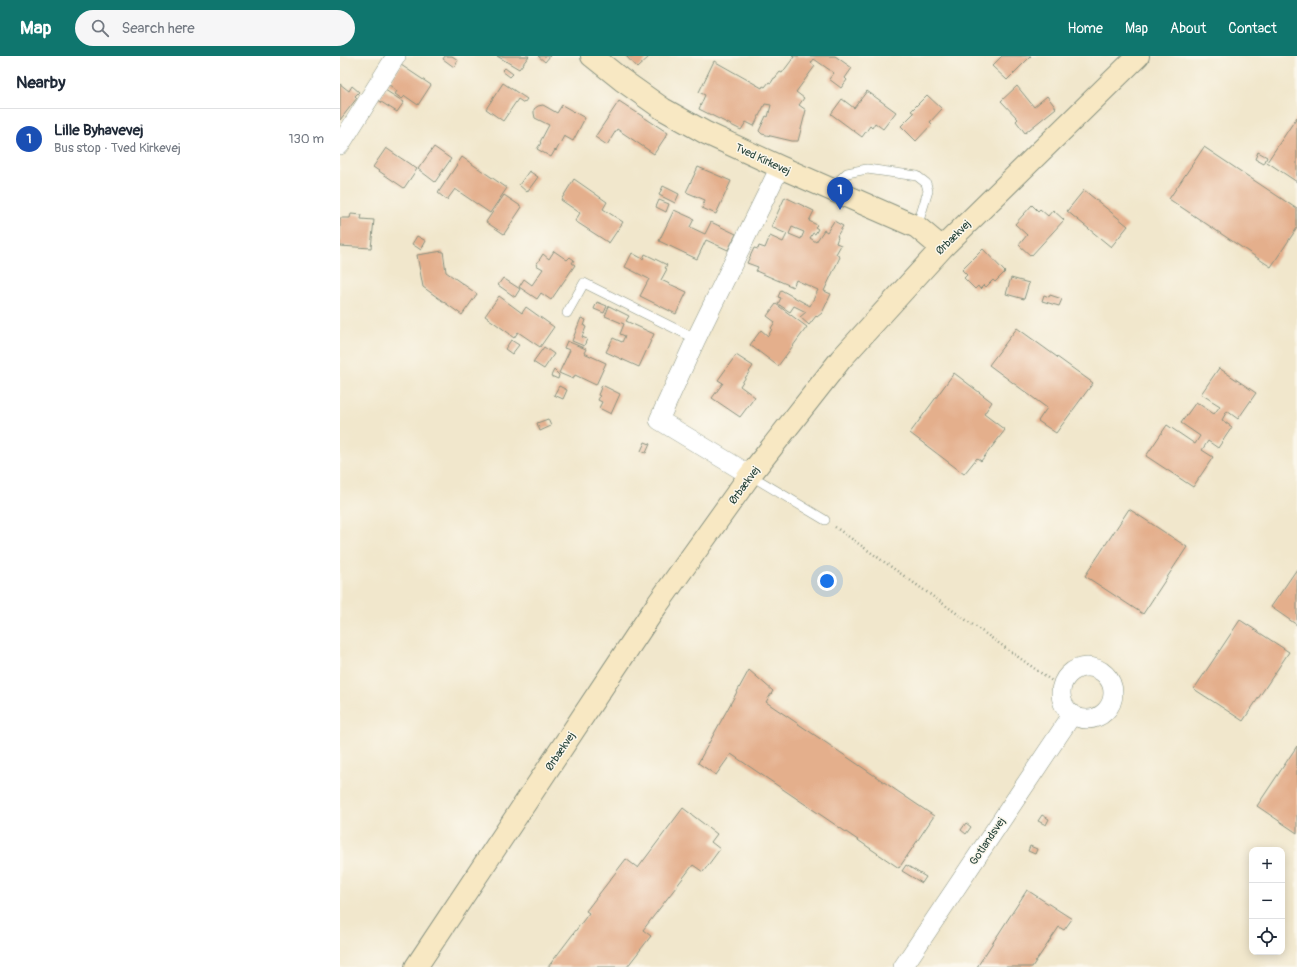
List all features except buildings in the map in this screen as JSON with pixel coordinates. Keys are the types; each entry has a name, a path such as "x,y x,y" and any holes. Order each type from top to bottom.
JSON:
{"street":[{"path":"340,145 396,56"},
{"name":"Tved Kirkevej","path":"592,56 622,80 663,109 706,133 917,227 942,248"},
{"name":"Ørbækvej","path":"416,967 657,605 750,475 841,359 942,248 1138,56"},
{"path":"750,475 659,420 696,339 780,167"},
{"path":"1082,668 1093,668 1102,672 1109,679 1113,688 1113,698 1109,708 1101,715 1092,719 1072,715 1065,707 1061,698 1062,688 1066,678 1073,671 1082,668"},
{"name":"Gotlandsvej","path":"902,967 1072,715"}],"lane":[{"path":"830,189 847,173 867,169 917,176 926,183 928,191 917,227"},
{"path":"567,313 584,283 696,339"},
{"path":"750,475 825,520"}],"path":[{"path":"825,520 1062,688"}],"place":[{"name":"Lille Byhavevej","path":"840,210"}]}
